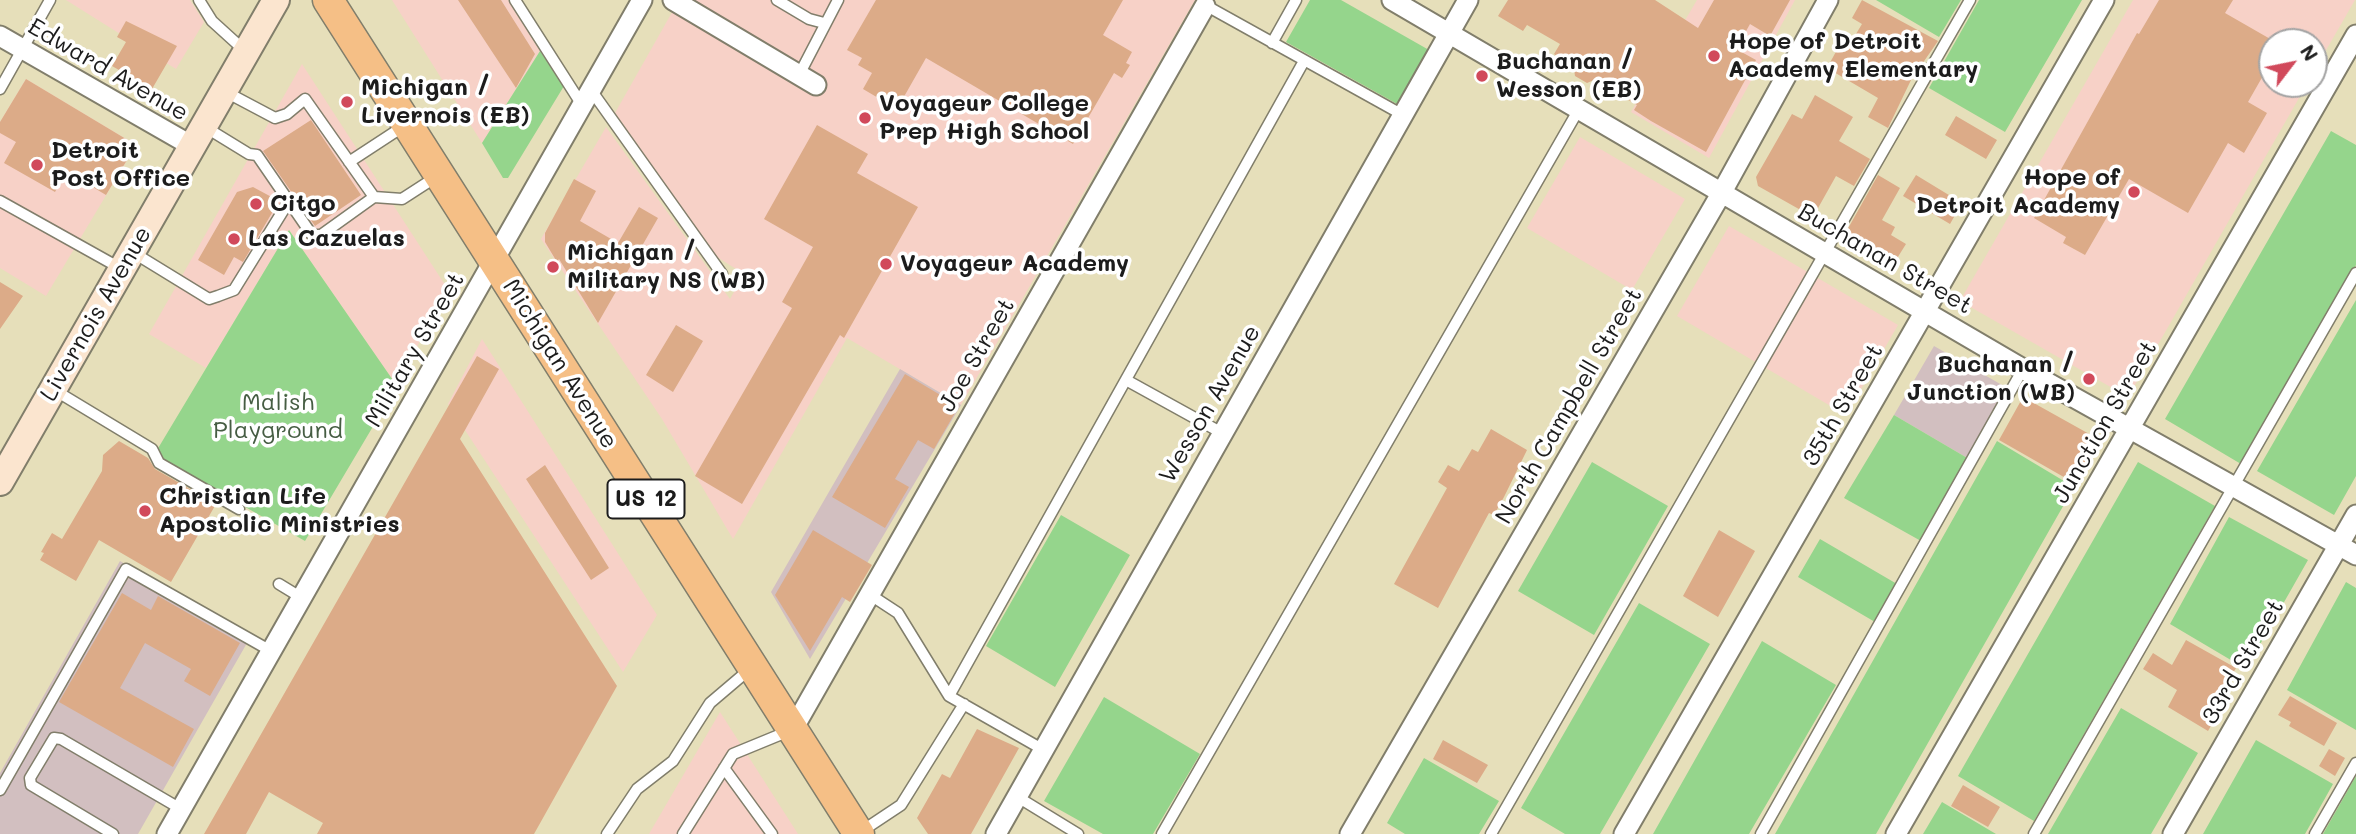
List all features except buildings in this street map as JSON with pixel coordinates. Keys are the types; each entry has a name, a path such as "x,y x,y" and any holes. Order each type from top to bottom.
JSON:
{"main road":[{"name":"Livernois Avenue","path":"0,482 276,0"},
{"name":"Michigan Avenue","path":"328,0 793,729 854,830"}],"street":[{"name":"Military Street","path":"167,834 642,0"},
{"path":"673,0 807,80"},
{"name":"Buchanan Street","path":"1392,0 1825,250 2023,369 2356,555"},
{"name":"Wesson Avenue","path":"996,834 1015,795 1468,0"},
{"name":"North Campbell Street","path":"1350,834 1722,192 1828,0"},
{"name":"35th Street","path":"1624,834 2104,0"},
{"name":"Joe Street","path":"793,729 1206,3"},
{"name":"Junction Street","path":"1896,834 2356,35"},
{"name":"Edward Avenue","path":"0,36 198,136"},
{"name":"33rd Street","path":"2173,834 2356,515"}],"lane":[{"path":"0,89 50,0"},
{"path":"199,0 212,21 246,53"},
{"path":"515,0 722,274"},
{"path":"777,0 809,19 824,23"},
{"path":"807,80 824,23 838,0"},
{"path":"1272,43 1296,0"},
{"path":"1491,834 1970,0"},
{"path":"1206,3 1272,43 1403,115"},
{"path":"949,696 1304,61"},
{"path":"224,90 275,118 287,114 305,99 374,197"},
{"path":"1162,834 1579,108"},
{"path":"349,162 407,124"},
{"path":"198,136 257,155 312,235 321,235 374,197 402,199 439,175"},
{"path":"0,201 209,299 234,290 289,201"},
{"path":"2035,834 2356,273"},
{"path":"1761,834 2023,369"},
{"path":"1126,380 1222,433"},
{"path":"53,389 152,449 159,463 239,509"},
{"path":"0,790 126,569 271,651"},
{"path":"279,584 302,598"},
{"path":"869,594 898,613 949,696 1042,749"},
{"path":"607,834 637,789 673,761 710,703 753,667"},
{"path":"854,830 901,805 964,704"},
{"path":"683,834 733,754 793,729"},
{"path":"113,834 31,785 30,778 54,738 61,739 181,809"},
{"path":"2315,834 2356,763"},
{"path":"724,768 772,834"},
{"path":"1015,795 1078,834"}],"shaded area":[{"path":"66,0 190,0 204,22 176,69"},
{"path":"392,0 508,0 540,51 482,143"},
{"name":"Voyageur Academy","path":"679,0 1195,0 961,405 847,338 733,539 662,419 541,239 606,127 730,299 744,274 714,255 615,113"},
{"name":"Hope of Detroit Academy Elementary","path":"1697,0 1795,0 1709,158 1631,112"},
{"name":"Hope of Detroit Academy","path":"2133,0 2355,0 2328,47 2328,28 2258,28 2258,98 2299,98 2128,397 1960,301"},
{"path":"302,64 447,288 397,386 289,230 206,368 149,334"},
{"path":"26,79 136,145 46,296 0,268 0,122"},
{"path":"1580,137 1685,199 1632,290 1527,228"},
{"path":"1729,226 1898,325 1846,415 1677,316"},
{"path":"482,339 657,615 623,672 448,404"},
{"path":"1934,346 2009,389 1969,459 1894,415"},
{"path":"900,369 961,405 810,659 771,592"},
{"path":"120,561 251,636 138,834 0,834 0,773"},
{"path":"720,712 798,834 649,834"}],"green space":[{"path":"1310,0 1341,0 1429,50 1399,105 1286,42"},
{"path":"1876,0 1961,0 1939,37"},
{"path":"1979,0 2082,0 2005,132 1929,88"},
{"path":"540,51 564,86 508,178 503,178 482,143"},
{"path":"2331,131 2356,145 2356,265 2241,464 2165,419"},
{"name":"Malish Playground","path":"289,230 397,386 305,541 154,455"},
{"path":"2356,300 2356,476 2334,515 2257,471"},
{"path":"1894,415 1969,459 1921,541 1844,498"},
{"path":"1997,441 2074,487 1876,834 1775,834"},
{"path":"1592,462 1668,506 1594,635 1518,591"},
{"path":"2138,462 2215,506 2034,821 1958,776"},
{"path":"1061,515 1130,555 1055,687 986,646"},
{"path":"2229,517 2308,560 2246,669 2170,624"},
{"path":"1820,539 1897,584 1875,622 1798,577"},
{"path":"2346,582 2356,588 2356,730 2287,690"},
{"path":"1639,603 1710,644 1600,834 1565,834 1521,808"},
{"path":"1762,641 1836,685 1749,834 1653,834"},
{"path":"1104,697 1200,754 1153,834 1103,834 1044,801"},
{"path":"2121,708 2198,753 2151,834 2048,834"},
{"path":"2256,740 2333,784 2305,834 2203,834"},
{"path":"1424,758 1499,801 1479,834 1405,834 1387,823"},
{"path":"2356,776 2356,834 2323,834"},
{"path":"1942,802 1996,834 1923,834"}],"place":[{"name":"Hope of Detroit Academy Elementary","path":"1714,56"},
{"name":"Buchanan / Wesson (EB)","path":"1482,76"},
{"name":"Michigan / Livernois (EB)","path":"347,102"},
{"name":"Voyageur College Prep High School","path":"865,118"},
{"name":"Detroit Post Office","path":"37,165"},
{"name":"Hope of Detroit Academy","path":"2134,192"},
{"name":"Citgo","path":"256,204"},
{"name":"Las Cazuelas","path":"234,239"},
{"name":"Voyageur Academy","path":"886,264"},
{"name":"Michigan / Military NS (WB)","path":"553,267"},
{"name":"Buchanan / Junction (WB)","path":"2089,379"},
{"name":"Christian Life Apostolic Ministries","path":"145,511"}]}
